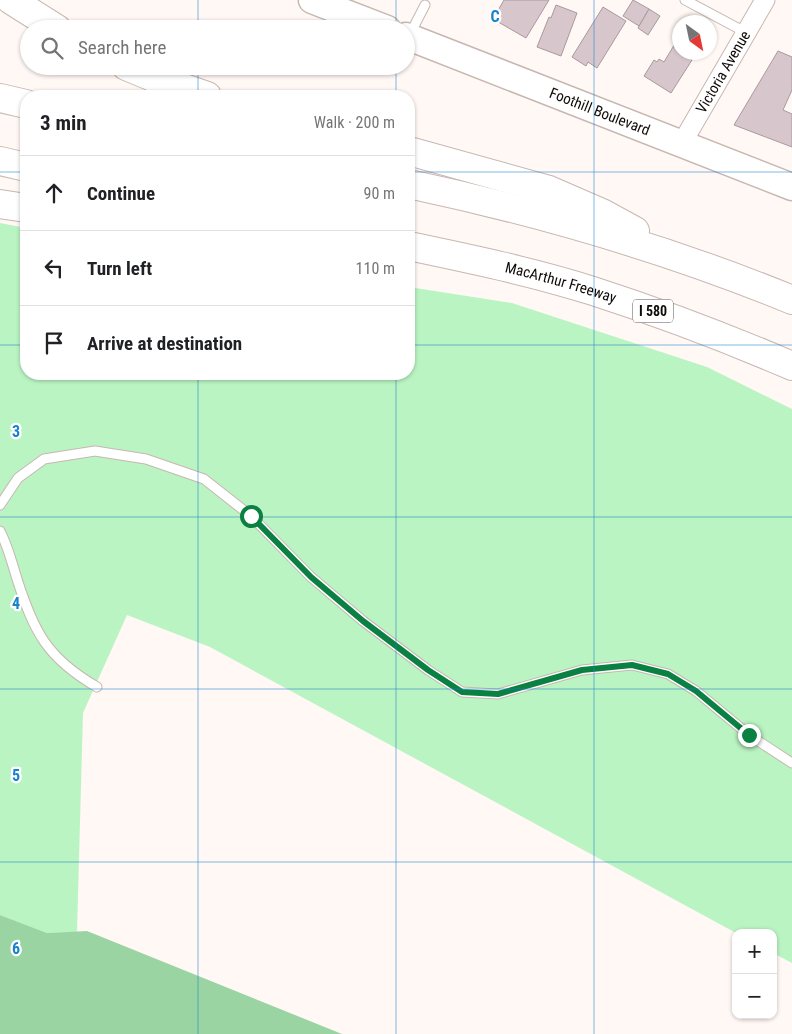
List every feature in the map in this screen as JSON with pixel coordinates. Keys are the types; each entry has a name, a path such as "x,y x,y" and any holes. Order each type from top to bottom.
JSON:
{"highway":[{"path":"11,0 43,20"},
{"path":"148,75 190,90"},
{"path":"0,98 20,103"},
{"path":"415,153 549,190 602,213 686,260"},
{"path":"0,162 20,166"},
{"path":"415,185 526,211 611,236 686,260 792,300"},
{"path":"0,204 20,207"},
{"name":"MacArthur Freeway","path":"415,247 509,268 592,290 668,316 792,366"},
{"path":"415,260 509,268"}],"street":[{"name":"Foothill Boulevard","path":"312,0 364,20"},
{"name":"Victoria Avenue","path":"682,143 747,33 761,2"},
{"name":"Foothill Boulevard","path":"415,39 792,187"}],"lane":[{"path":"685,0 747,33"},
{"path":"413,20 425,5"},
{"path":"0,505 18,478 44,459 95,451 146,459 204,479 251,516 311,577 363,621 428,670 462,692 498,694 582,670 632,665 668,674 696,691 749,735 792,764"},
{"path":"0,531 26,609 42,640 66,667 97,687"}],"green space":[{"path":"0,223 20,227 20,380 415,380 415,288 512,303 707,367 792,409 792,963 777,955 777,929 732,929 732,931 210,647 127,615 83,713 77,932 47,933 0,915"},
{"path":"0,915 47,933 87,931 342,1034 0,1034"}],"building":[{"path":"504,0 549,0 526,38 493,19"},
{"path":"633,0 649,9 639,26 623,16"},
{"path":"556,5 577,13 561,56 537,47"},
{"path":"603,7 626,21 597,68 588,62 586,66 572,57"},
{"path":"649,9 660,16 648,35 638,28"},
{"path":"672,49 672,60 692,60 671,93 644,76 654,60 657,62 659,59 664,62"},
{"path":"778,51 792,57 792,90 783,110 792,114 792,147 734,125"}],"route":[{"path":"251,516 311,577 363,621 428,670 462,692 498,694 582,670 632,665 668,674 696,691 749,735"}]}
